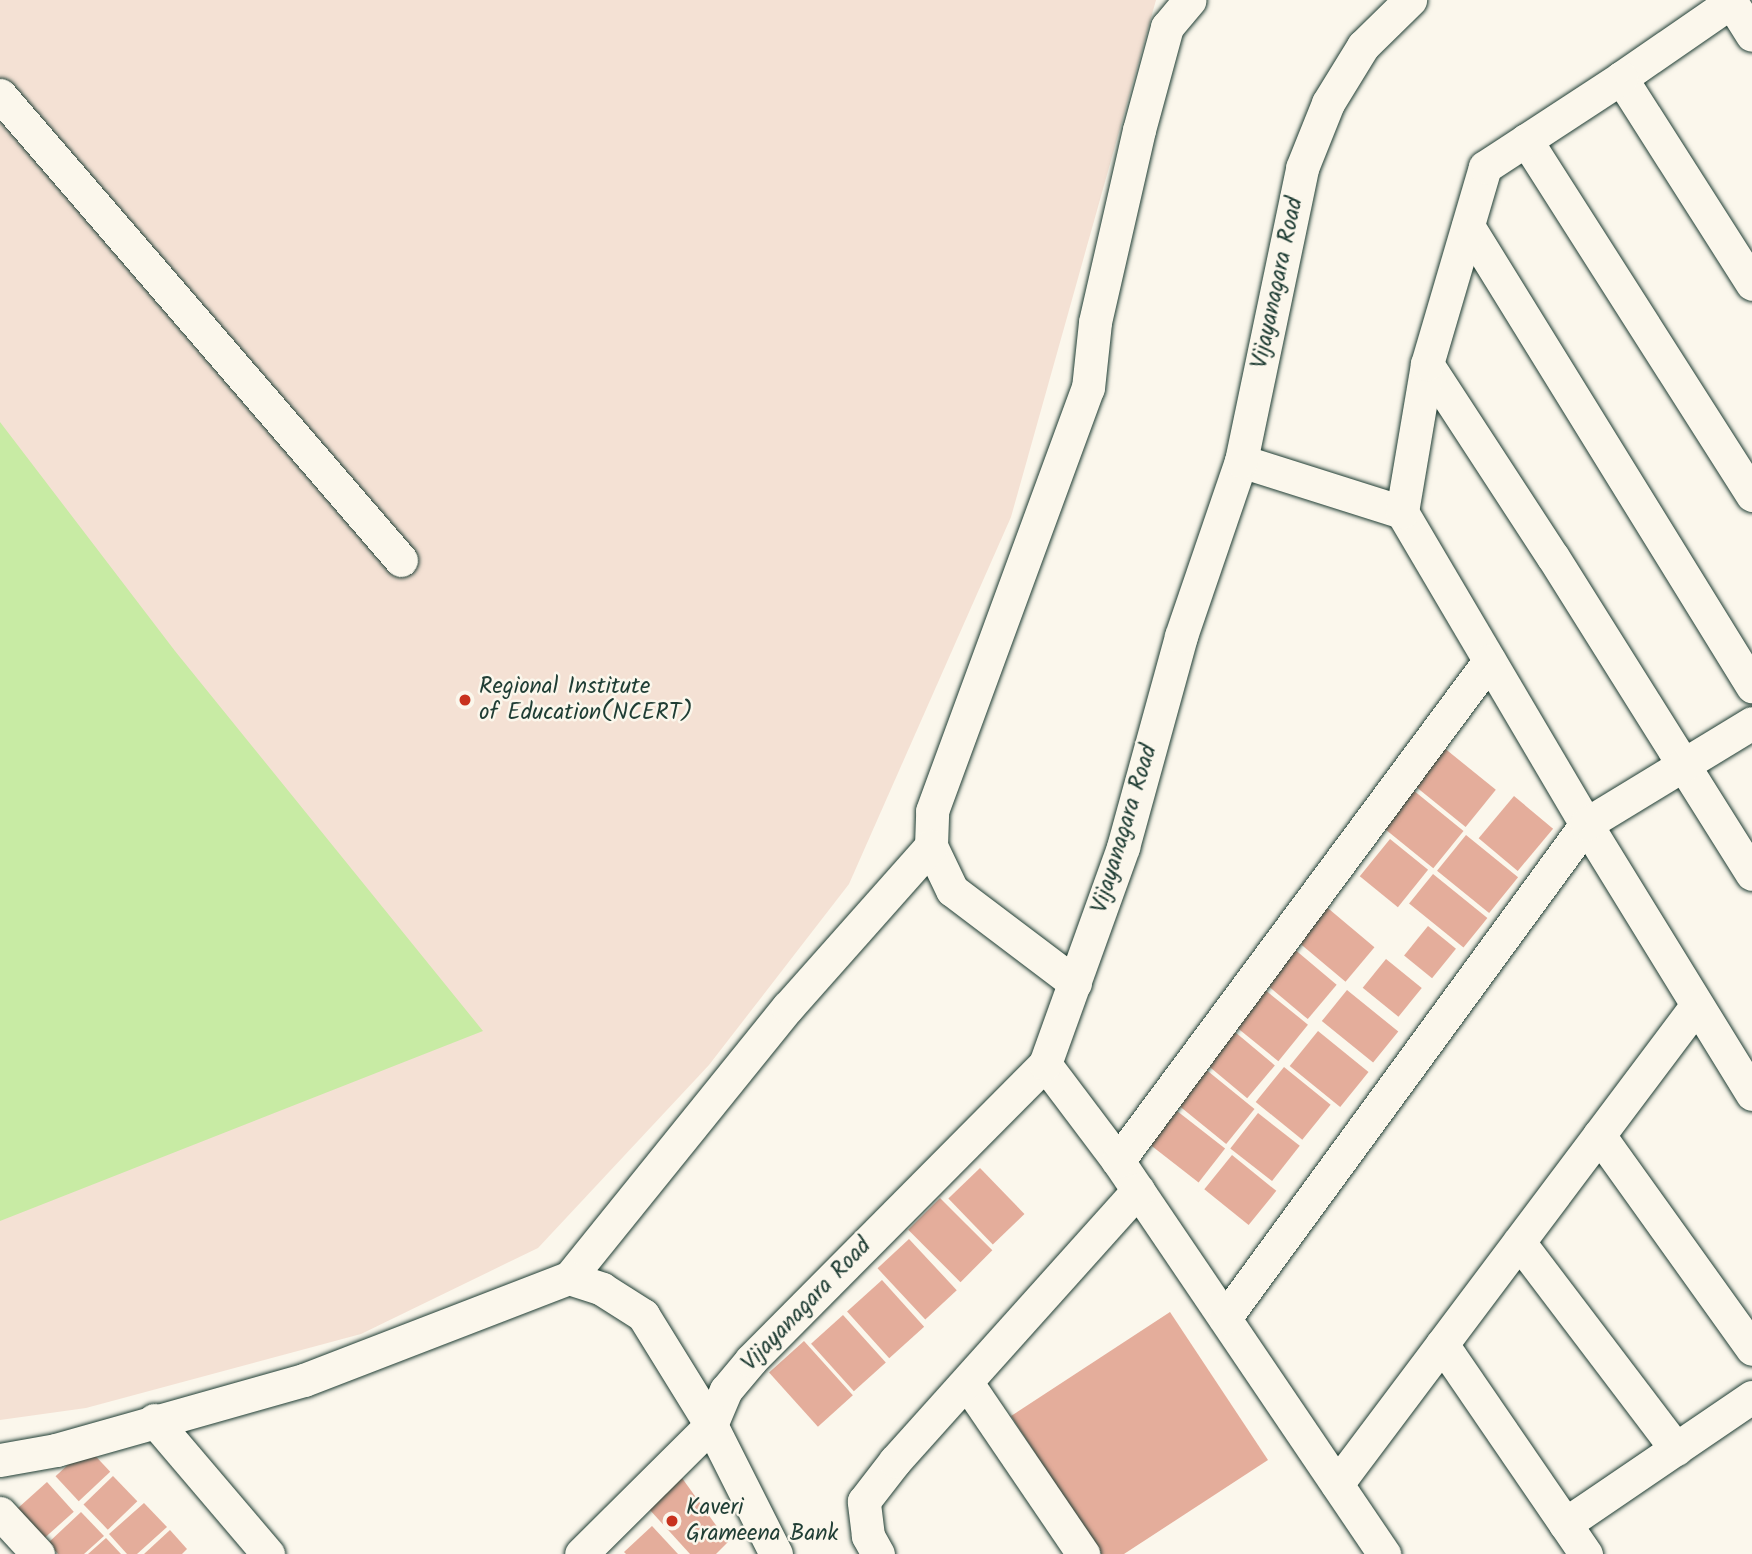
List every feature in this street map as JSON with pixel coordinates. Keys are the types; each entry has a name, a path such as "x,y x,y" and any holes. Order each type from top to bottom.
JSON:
{"street":[{"path":"1075,983 952,891 931,846 932,811 1088,388 1095,322 1139,130 1167,27 1190,0"},
{"name":"Vijayanagara Road","path":"711,1426 726,1390 751,1360 1045,1064 1123,847 1181,636 1241,461 1302,168 1328,103 1363,46 1410,0"},
{"path":"1752,35 1731,1 1621,78 1485,167 1427,364 1402,512 1586,824 1752,1094"},
{"path":"1621,78 1752,284"},
{"path":"0,95 401,560"},
{"path":"1526,140 1752,495"},
{"path":"1468,226 1752,686"},
{"path":"1427,364 1751,871"},
{"path":"1241,461 1402,512"},
{"path":"1118,1161 1489,661"},
{"path":"1224,1318 1586,824 1752,723"},
{"path":"0,1460 56,1450 154,1420 304,1380 569,1278 788,1007 931,846"},
{"path":"1337,1484 1696,1006"},
{"path":"1045,1064 1118,1161 1384,1554"},
{"path":"1599,1135 1752,1349"},
{"path":"878,1554 868,1536 864,1501 895,1461 1138,1190"},
{"path":"1519,1242 1676,1449"},
{"path":"569,1278 602,1289 643,1315 711,1426 776,1554"},
{"path":"1442,1344 1586,1554"},
{"path":"967,1383 1083,1554"},
{"path":"1565,1524 1752,1397"},
{"path":"154,1420 268,1554"},
{"path":"581,1554 711,1426"},
{"path":"0,1513 38,1554"}],"shaded area":[{"name":"Regional Institute of Education(NCERT)","path":"0,0 1156,0 1011,517 849,884 709,1065 538,1248 361,1334 86,1408 0,1420"}],"green space":[{"path":"0,422 175,651 483,1031 0,1221"}],"building":[{"path":"1443,747 1496,790 1466,827 1413,784"},
{"path":"1413,790 1464,831 1433,868 1383,827"},
{"path":"1514,796 1553,829 1518,871 1479,838"},
{"path":"1466,835 1518,877 1489,913 1437,871"},
{"path":"1390,839 1428,870 1398,907 1360,876"},
{"path":"1433,874 1487,918 1463,948 1409,904"},
{"path":"1317,899 1374,947 1346,982 1288,933"},
{"path":"1428,926 1456,949 1432,978 1404,956"},
{"path":"1293,948 1337,985 1308,1019 1264,982"},
{"path":"1386,959 1422,988 1398,1017 1363,988"},
{"path":"1259,985 1308,1025 1278,1061 1229,1022"},
{"path":"1347,990 1398,1032 1373,1063 1322,1021"},
{"path":"1318,1031 1369,1072 1340,1107 1290,1066"},
{"path":"1235,1032 1275,1065 1247,1098 1207,1065"},
{"path":"1284,1067 1331,1105 1302,1140 1256,1102"},
{"path":"1204,1068 1255,1109 1226,1144 1176,1103"},
{"path":"1177,1111 1225,1149 1199,1182 1151,1145"},
{"path":"1258,1113 1300,1146 1272,1181 1230,1148"},
{"path":"1232,1155 1276,1191 1249,1225 1204,1189"},
{"path":"980,1168 1024,1214 993,1245 948,1199"},
{"path":"940,1198 992,1250 961,1282 908,1230"},
{"path":"909,1239 957,1290 925,1320 878,1268"},
{"path":"882,1280 924,1327 889,1358 847,1311"},
{"path":"1170,1312 1268,1460 1124,1554 1101,1554 1011,1416"},
{"path":"843,1315 886,1363 854,1391 811,1344"},
{"path":"804,1341 853,1395 818,1427 769,1372"},
{"path":"87,1447 110,1472 79,1501 56,1476"},
{"path":"113,1476 137,1501 108,1530 84,1504"},
{"path":"682,1478 728,1542 716,1554 690,1554 649,1509"},
{"path":"47,1482 74,1512 43,1540 16,1510"},
{"path":"144,1503 167,1527 137,1554 127,1554 109,1534"},
{"path":"81,1512 104,1536 84,1554 58,1554 48,1543"},
{"path":"652,1526 678,1554 624,1552"},
{"path":"170,1530 187,1549 182,1554 144,1554"},
{"path":"106,1538 121,1554 88,1554"}],"place":[{"name":"Regional Institute of Education(NCERT)","path":"465,700"},
{"name":"Kaveri Grameena Bank","path":"672,1521"}]}
